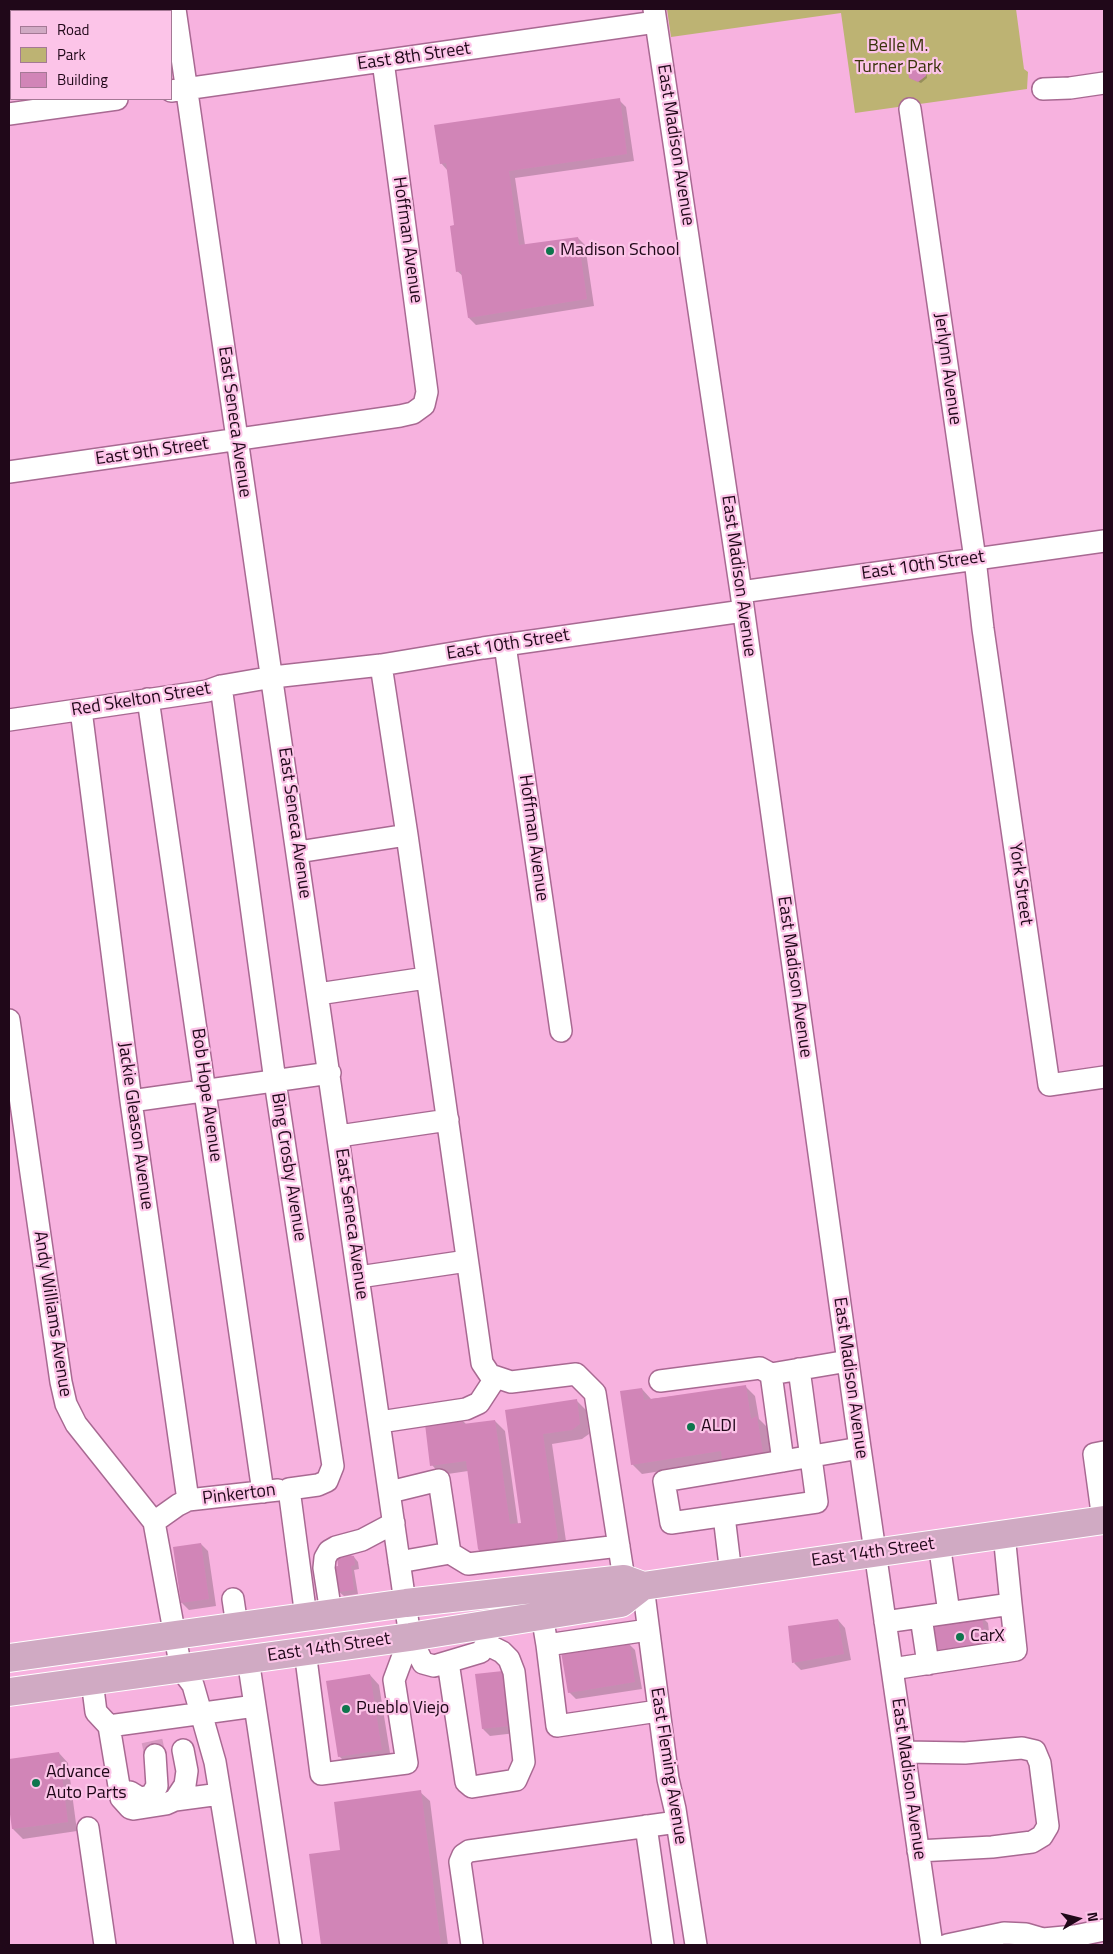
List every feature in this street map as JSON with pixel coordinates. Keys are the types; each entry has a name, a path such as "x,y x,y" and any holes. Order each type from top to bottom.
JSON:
{"main road":[{"name":"East 14th Street","path":"9,1658 406,1603 731,1574 939,1544 1004,1534 1102,1497"},
{"name":"East 14th Street","path":"9,1692 410,1637 486,1634 542,1615 621,1603 633,1582"}],"street":[{"name":"East Seneca Avenue","path":"175,9 179,90 273,677 390,1492 394,1523 395,1566 406,1603 410,1637"},
{"name":"East 8th Street","path":"179,90 383,61 655,16"},
{"name":"East Madison Avenue","path":"655,16 742,601 860,1448 932,1945"},
{"name":"Hoffman Avenue","path":"383,61 427,392 424,405 413,414"},
{"path":"1043,89 1070,88 1104,83"},
{"path":"9,114 110,100"},
{"name":"Jerlynn Avenue","path":"910,110 975,559 983,629"},
{"name":"East 9th Street","path":"9,472 413,414"},
{"name":"East 10th Street","path":"273,677 381,665 505,645 975,559 1104,541"},
{"name":"York Street","path":"983,629 1049,1085 1104,1077"},
{"name":"Hoffman Avenue","path":"505,645 561,1031"},
{"path":"380,1422 466,1409 479,1403 496,1377 490,1375 482,1363 381,665"},
{"name":"Red Skelton Street","path":"9,720 207,691 221,686 273,677"},
{"name":"Bing Crosby Avenue","path":"221,686 275,1081 333,1466 326,1481 318,1486 289,1489"},
{"name":"Bob Hope Avenue","path":"148,699 263,1492"},
{"name":"Jackie Gleason Avenue","path":"81,710 132,1101 188,1500"},
{"path":"298,852 407,835"},
{"path":"318,994 426,978"},
{"name":"Andy Williams Avenue","path":"9,1020 60,1382 66,1404 76,1424 154,1522 181,1668"},
{"path":"132,1101 330,1073"},
{"path":"339,1136 448,1120"},
{"path":"359,1277 467,1261"},
{"path":"660,1381 760,1368 771,1374 848,1362"},
{"path":"799,1369 811,1456 818,1502 671,1523 664,1481 811,1456 860,1448"},
{"name":"East Fleming Avenue","path":"496,1377 511,1382 576,1374 595,1394 619,1546 648,1630 668,1779 677,1822 696,1945"},
{"path":"771,1374 783,1461"},
{"path":"1102,1497 1094,1454 1104,1452"},
{"path":"390,1492 439,1480 450,1553"},
{"path":"289,1489 319,1615"},
{"name":"Pinkerton","path":"188,1500 289,1489"},
{"path":"154,1522 188,1500"},
{"path":"724,1516 731,1574"},
{"path":"319,1615 325,1558 330,1551 336,1547 362,1540 371,1541 394,1523"},
{"path":"892,1669 1016,1650 1004,1534"},
{"path":"939,1544 949,1613"},
{"path":"395,1566 450,1553 468,1564 619,1546"},
{"path":"233,1599 237,1626"},
{"path":"885,1622 1011,1604"},
{"path":"542,1615 557,1726 658,1711"},
{"path":"921,1617 928,1664"},
{"path":"546,1645 648,1630"},
{"path":"410,1637 423,1663 434,1666 481,1652 486,1634"},
{"path":"448,1662 466,1782 472,1786 516,1780 524,1762 514,1672 509,1659 486,1634"},
{"path":"305,1651 321,1774 407,1763 394,1680 410,1637"},
{"path":"248,1659 291,1945"},
{"path":"181,1668 193,1685 215,1762 245,1945"},
{"path":"92,1681 96,1712 109,1726 152,1739 180,1734 201,1714 255,1706"},
{"path":"109,1726 121,1798 130,1808 134,1809 166,1804 176,1800 220,1794"},
{"path":"176,1800 185,1785 187,1771 180,1734"},
{"path":"119,1786 140,1798 151,1796 157,1786 152,1739"},
{"path":"904,1752 965,1753 1022,1748 1035,1751 1040,1763 1048,1826 1042,1836 1032,1842 992,1847 918,1851"},
{"path":"472,1945 460,1862 463,1854 469,1851 677,1822"},
{"path":"646,1826 663,1945"},
{"path":"88,1828 105,1945"},
{"path":"947,1945 1004,1933 1026,1934 1041,1942 1104,1930"}],"green space":[{"name":"Belle M. Turner Park","path":"667,9 1016,9 1024,69 1028,72 1027,89 855,113 841,13 671,37"}],"building":[{"path":"916,63 925,67 926,76 918,82 909,78 908,69"},
{"name":"Madison School","path":"620,98 627,154 509,171 519,245 578,237 587,299 468,318 461,271 456,272 450,226 454,225 446,163 440,164 434,125"},
{"path":"746,1385 751,1419 757,1416 763,1453 722,1459 721,1451 631,1465 620,1391 642,1388 644,1400"},
{"path":"577,1399 580,1424 572,1430 543,1434 558,1538 554,1544 483,1555 478,1549 466,1461 430,1466 425,1424 462,1419 463,1424 495,1420 510,1524 521,1523 505,1410"},
{"path":"201,1543 209,1599 181,1603 173,1547"},
{"path":"354,1556 355,1565 351,1566 354,1590 338,1592 332,1567 338,1566 337,1557"},
{"name":"CarX","path":"982,1615 986,1651 938,1658 933,1622"},
{"path":"838,1619 844,1654 792,1663 788,1626"},
{"path":"629,1641 635,1682 568,1693 561,1652"},
{"path":"503,1671 509,1726 482,1729 475,1674"},
{"path":"370,1674 382,1750 338,1757 326,1681"},
{"name":"Advance Auto Parts","path":"59,1752 68,1822 12,1829 9,1807 9,1759"},
{"path":"421,1790 441,1945 321,1945 309,1854 340,1850 334,1802"}],"tunnel":[{"path":"152,1741 155,1755"}],"place":[{"name":"Madison School","path":"550,251"},
{"name":"ALDI","path":"691,1427"},
{"name":"CarX","path":"960,1637"},
{"name":"Pueblo Viejo","path":"346,1709"},
{"name":"Advance Auto Parts","path":"36,1783"}]}
